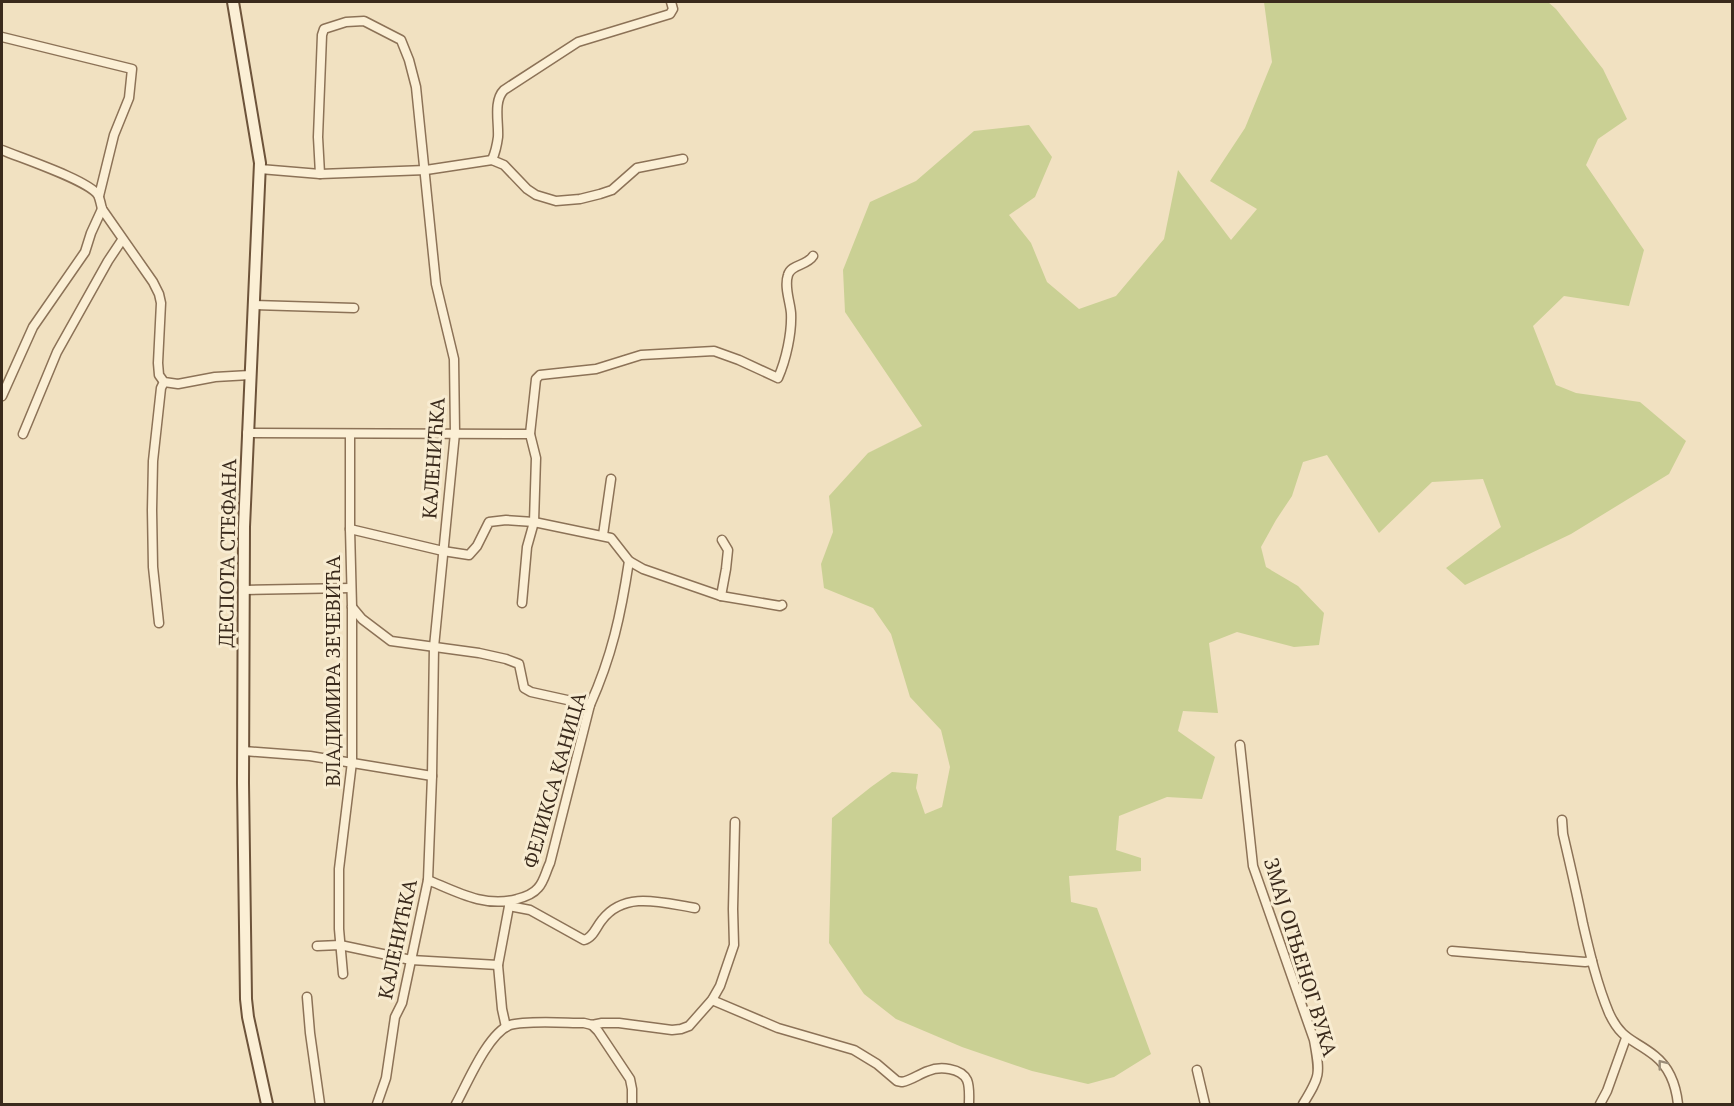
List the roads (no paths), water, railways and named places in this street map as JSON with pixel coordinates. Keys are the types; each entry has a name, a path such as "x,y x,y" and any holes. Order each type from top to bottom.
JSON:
{"main road":[{"name":"ДЕСПОТА СТЕФАНА","path":"233,2 257,137 260,169 244,517 244,751 246,999 267,1104"}],"street":[{"path":"492,160 497,146 498,108 501,93 504,90 578,42 669,14 673,9 671,2"},
{"name":"КАЛЕНИЋКА","path":"320,174 318,137 322,35 324,29 346,22 364,21 401,40 416,87 436,284 454,359 455,433 434,647 428,880 402,1003 395,1017 386,1078 377,1104"},
{"path":"2,37 132,69 129,98 114,135 99,196 102,209 159,294 161,303 159,375 164,382 178,384 215,377 250,375"},
{"path":"2,150 75,179 99,196"},
{"path":"260,169 320,174 426,170 492,160 504,165 536,195 555,201 580,199 600,194 612,190 637,168 683,159"},
{"path":"2,396 33,327 79,262 102,209"},
{"path":"23,434 57,352 122,240"},
{"path":"522,603 527,547 534,522 536,458 530,434 537,380 540,375 596,369 641,355 714,351 740,360 778,378 791,319 788,274 791,268 810,261 813,256"},
{"path":"254,305 354,308"},
{"path":"159,623 153,567 153,461 160,388 164,382"},
{"path":"247,433 530,434"},
{"name":"ВЛАДИМИРА ЗЕЧЕВИЋА","path":"343,974 340,945 339,869 352,762 351,434"},
{"path":"603,535 611,479"},
{"path":"350,529 469,555 477,546 489,522 506,520 534,522 611,538 629,561 643,569 721,596 782,605"},
{"path":"721,596 728,550 722,540"},
{"name":"ФЕЛИКСА КАНИЦА","path":"510,903 539,887 550,863 590,705 612,648 624,599 629,561"},
{"path":"244,590 351,588"},
{"path":"352,607 362,619 391,641 479,652 506,659 519,664 524,687 531,692 590,705"},
{"name":"ЗМАЈ ОГЊЕНОГ ВУКА","path":"1240,745 1253,866 1314,1040 1318,1077 1303,1104"},
{"path":"244,751 310,756 432,776"},
{"path":"1562,820 1563,834 1592,961 1610,1014 1626,1038 1656,1057 1664,1067 1674,1081 1678,1104"},
{"path":"456,1104 472,1072 495,1036 512,1024 619,1023 672,1030 689,1026 712,1000 734,945 735,822"},
{"path":"428,880 475,899 510,903 530,910 584,940 589,939 602,919 622,903 652,900 695,908"},
{"path":"506,1027 498,965 510,903"},
{"path":"317,946 340,945 411,960 498,965"},
{"path":"1452,951 1592,961"},
{"path":"307,998 320,1104"},
{"path":"712,1000 778,1028 854,1050 877,1064 897,1081 902,1082 936,1068 959,1072 969,1084 969,1104"},
{"path":"592,1025 630,1079 632,1104"},
{"path":"1600,1104 1626,1038"},
{"path":"1197,1070 1205,1104"}]}
